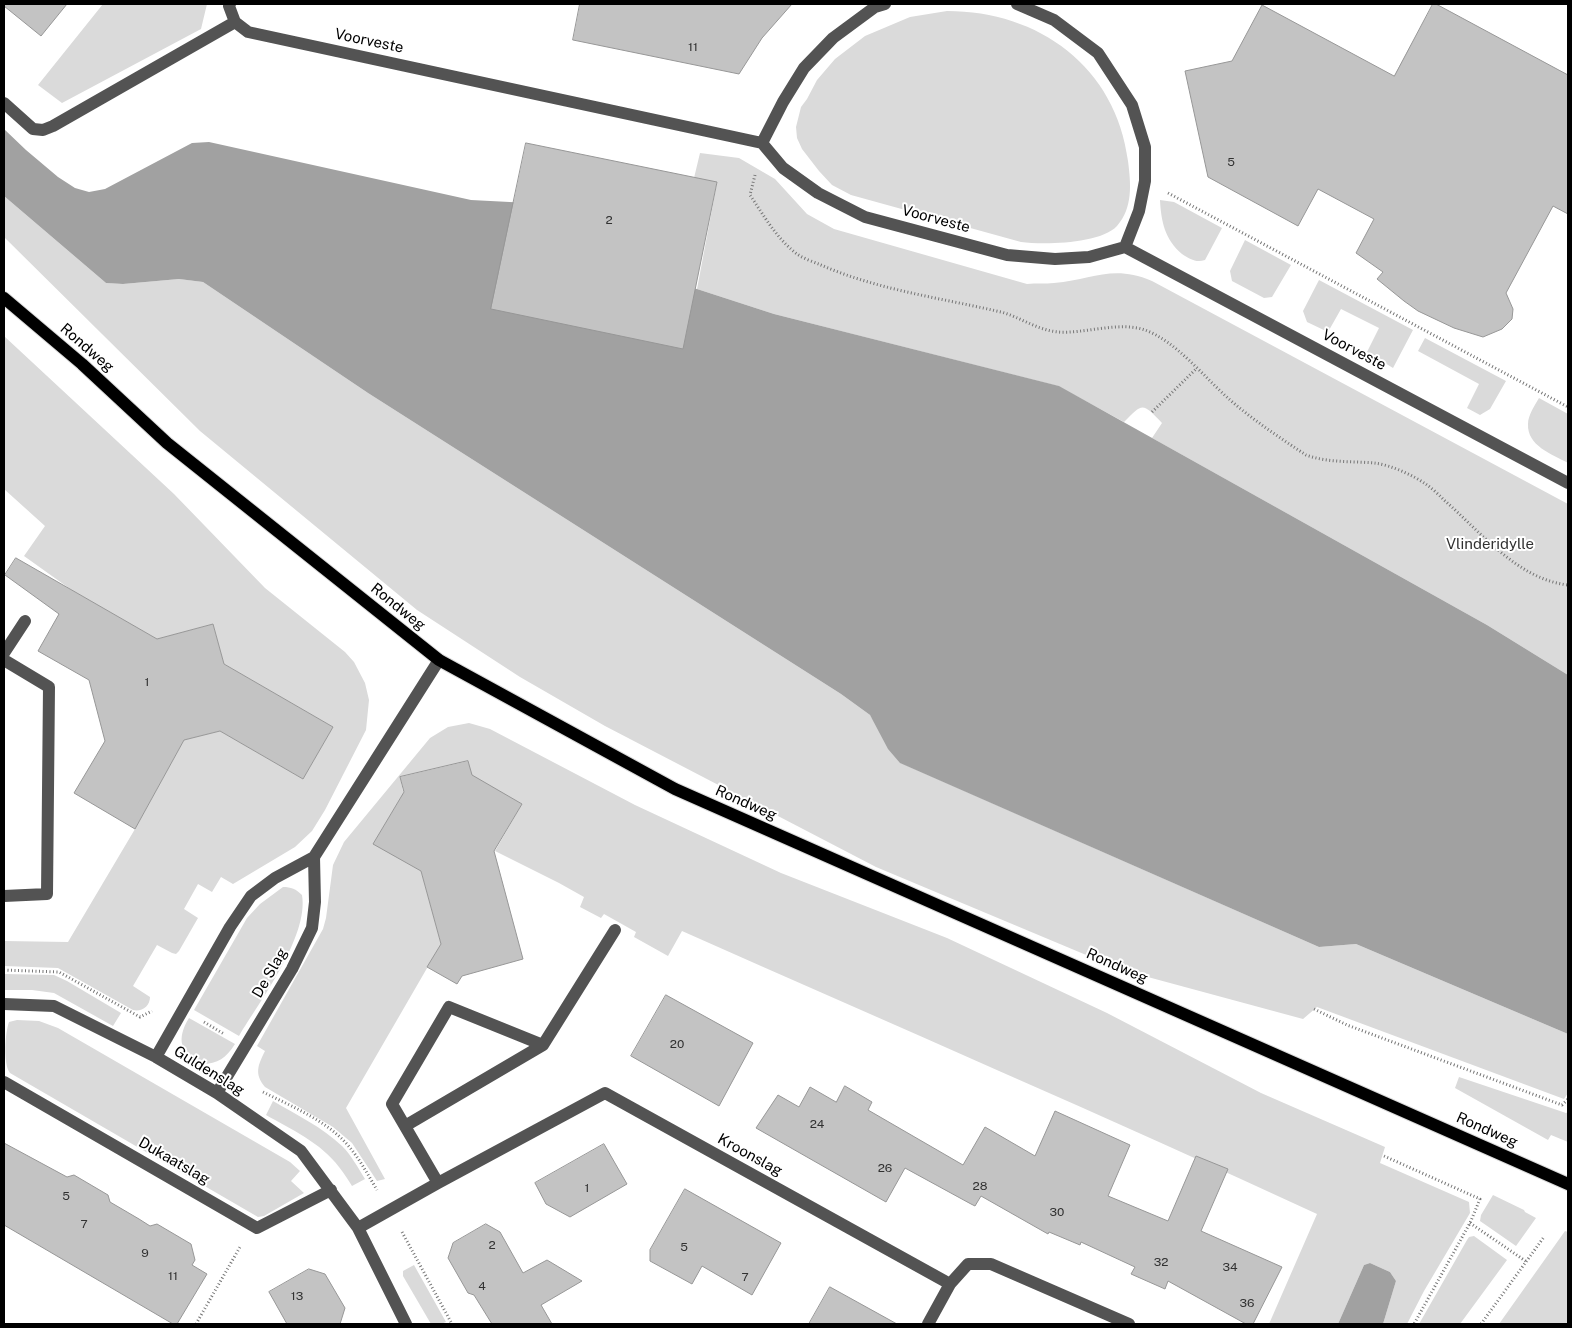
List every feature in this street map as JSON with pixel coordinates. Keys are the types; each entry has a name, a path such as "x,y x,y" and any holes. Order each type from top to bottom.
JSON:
{"main road":[{"name":"Rondweg","path":"4,298 82,364 167,443 439,660 675,789 1568,1184"}],"street":[{"path":"4,103 34,129 43,130 53,126 235,22 230,4"},
{"path":"762,143 783,102 804,68 832,38 875,7 885,4"},
{"path":"1017,4 1054,20 1098,53 1132,105 1145,147 1146,181 1139,211 1125,247"},
{"name":"Voorveste","path":"235,22 248,32 762,143 783,168 818,193 865,217 1007,255 1055,260 1089,257 1125,247 1568,483"},
{"path":"4,653 25,621"},
{"path":"4,660 48,687 48,707 47,894 4,896"},
{"path":"156,1057 230,926 251,896 274,878 314,857 439,660"},
{"name":"De Slag","path":"217,1093 292,969 312,928 315,902 314,857"},
{"path":"405,1126 543,1044 614,930"},
{"name":"Guldenslag","path":"4,1004 54,1006 156,1057 217,1093 301,1151 358,1228"},
{"path":"438,1183 392,1104 449,1007 543,1044"},
{"name":"Dukaatslag","path":"4,1082 253,1225"},
{"name":"Kroonslag","path":"358,1228 605,1093 950,1284"},
{"path":"253,1225 257,1228 331,1190"},
{"path":"358,1228 406,1324"},
{"path":"928,1324 950,1284 968,1264 991,1264 1130,1324"}],"path":[{"path":"762,143 750,196 775,232 798,255 850,276 904,292 1003,313 1045,330 1060,332 1096,328 1144,330 1162,339 1245,412 1306,455 1317,459 1376,463 1398,470 1427,485 1495,546 1521,566 1538,577 1554,583 1568,584"},
{"path":"1146,181 1568,407"},
{"path":"1152,412 1197,368"},
{"path":"1314,1009 1348,1025 1562,1105 1568,1099"},
{"path":"1384,1156 1480,1200 1470,1223 1414,1324"},
{"path":"390,1210 452,1324"},
{"path":"1470,1223 1527,1262"},
{"path":"196,1324 253,1225"},
{"path":"1481,1324 1544,1237"}],"green space":[{"path":"103,4 207,4 201,29 62,103 38,85"},
{"path":"947,11 981,14 1012,21 1042,34 1068,51 1090,72 1108,98 1121,128 1128,161 1130,195 1126,211 1117,226 1098,237 1085,240 1057,243 1021,242 851,195 832,185 819,171 802,149 797,138 796,127 801,107 817,80 835,59 865,36 910,17"},
{"name":"Vlinderidylle","path":"700,153 739,158 775,179 807,214 834,229 1027,284 1068,281 1114,273 1138,276 1152,281 1568,504 1568,675 1487,625 1152,438 1162,423 1146,408 1139,408 1124,422 1058,386 774,314 697,289 717,183 694,178"},
{"path":"4,196 106,283 123,284 179,279 203,282 368,393 841,694 870,715 901,763 1319,947 1356,944 1568,1034 1568,1093 1564,1099 1317,1007 1303,1019 1122,970 876,867 605,726 520,677 417,610 200,431 4,237"},
{"path":"1160,200 1174,202 1222,228 1205,260 1196,261 1190,259 1176,249 1165,230"},
{"path":"1245,240 1291,265 1272,297 1264,298 1232,281 1230,271"},
{"path":"1319,280 1413,330 1393,368 1367,352 1379,328 1341,309 1328,332 1307,322 1303,311"},
{"path":"4,336 174,494 265,588 345,652 354,662 365,683 369,700 366,730 325,810 312,831 295,847 233,884 221,877 212,892 198,884 184,909 198,918 179,951 176,954 172,953 157,945 133,986 150,997 147,1006 139,1010 133,1010 58,968 4,966 4,941 68,942 135,829 184,740 220,731 303,779 333,727 224,664 213,624 157,639 73,591 24,556 45,526 4,489"},
{"path":"1425,338 1506,381 1490,409 1480,415 1467,408 1479,384 1418,351"},
{"path":"1539,398 1568,414 1568,463 1548,453 1536,444 1529,432 1528,421"},
{"path":"469,723 490,729 635,805 781,873 947,938 1107,1013 1261,1093 1385,1147 1380,1163 1469,1202 1470,1213 1424,1291 1407,1324 1383,1324 1396,1281 1390,1272 1370,1263 1364,1265 1338,1324 1269,1324 1317,1214 682,931 668,956 634,937 636,932 604,914 601,918 580,907 584,897 495,851 522,804 472,778 468,761 400,777 404,796 401,797 374,843 421,871 441,944 346,1108 385,1179 377,1181 352,1143 333,1127 265,1087 259,1078 258,1069 265,1051 257,1046 323,929 333,865 344,842 430,738 448,727"},
{"path":"283,887 289,887 302,895 302,911 298,929 281,968 239,1036 194,1010 247,918 260,904"},
{"path":"4,974 54,975 121,1013 113,1026 54,993 32,990 4,990"},
{"path":"189,1018 235,1044 225,1056 217,1061 202,1064 189,1056 182,1045 182,1033"},
{"path":"17,1020 39,1021 58,1028 290,1162 300,1171 291,1181 304,1193 264,1216 258,1217 10,1073 6,1063 6,1033 9,1022"},
{"path":"1459,1077 1566,1113 1568,1112 1568,1142 1551,1135 1548,1140 1455,1088"},
{"path":"273,1101 334,1139 349,1154 365,1179 352,1186 332,1158 324,1151 305,1137 266,1115"},
{"path":"1493,1195 1536,1218 1516,1246 1480,1221 1481,1215"},
{"path":"1565,1231 1568,1232 1568,1324 1499,1324"},
{"path":"1474,1236 1507,1260 1460,1324 1419,1324 1467,1240 1469,1237"},
{"path":"414,1265 446,1322 431,1324 403,1276 403,1271"}],"shaded area":[{"path":"4,129 58,177 75,188 89,192 105,189 192,143 209,142 471,200 529,203 650,279 697,289 774,314 1059,386 1487,625 1568,675 1568,1034 1356,944 1319,947 900,763 888,749 870,715 841,694 368,393 203,282 179,279 123,284 106,283 4,196"},
{"path":"1370,1263 1390,1272 1396,1281 1383,1324 1338,1324 1364,1265"}],"building":[{"path":"4,4 67,4 41,36 4,6"},
{"path":"580,4 792,4 762,38 739,74 573,40"},
{"path":"1433,4 1568,75 1568,214 1553,206 1506,293 1513,309 1512,319 1502,329 1483,337 1454,328 1418,311 1377,279 1383,272 1356,253 1374,219 1318,189 1298,226 1208,177 1185,71 1232,61 1262,5 1394,76"},
{"path":"526,143 717,182 683,349 491,309"},
{"path":"16,558 157,639 213,624 224,664 333,727 303,779 220,731 184,740 135,829 74,793 105,741 89,680 38,651 59,614 5,575"},
{"path":"468,761 472,775 522,804 494,851 523,959 462,976 457,984 427,967 441,944 421,871 373,844 404,792 400,777"},
{"path":"666,995 753,1043 719,1106 631,1056"},
{"path":"845,1086 872,1102 868,1110 963,1165 985,1127 1035,1156 1055,1111 1130,1145 1108,1196 1168,1221 1196,1156 1228,1169 1201,1231 1282,1267 1253,1324 1246,1324 1168,1281 1165,1289 1131,1274 1135,1267 1081,1242 1080,1245 1049,1232 1048,1234 981,1196 975,1206 905,1168 886,1202 756,1128 778,1095 799,1107 810,1087 836,1102"},
{"path":"4,1143 67,1177 74,1175 108,1195 110,1202 150,1226 157,1224 191,1244 195,1260 192,1265 207,1274 177,1324 173,1324 4,1225"},
{"path":"604,1144 627,1184 570,1217 546,1204 535,1183"},
{"path":"685,1189 781,1243 752,1295 702,1266 692,1284 650,1261 650,1250"},
{"path":"486,1224 500,1232 523,1273 547,1260 582,1281 541,1305 552,1324 492,1324 474,1295 468,1293 448,1258 453,1243"},
{"path":"309,1269 325,1274 345,1308 340,1324 287,1324 269,1292"},
{"path":"830,1287 897,1324 809,1324"}]}
